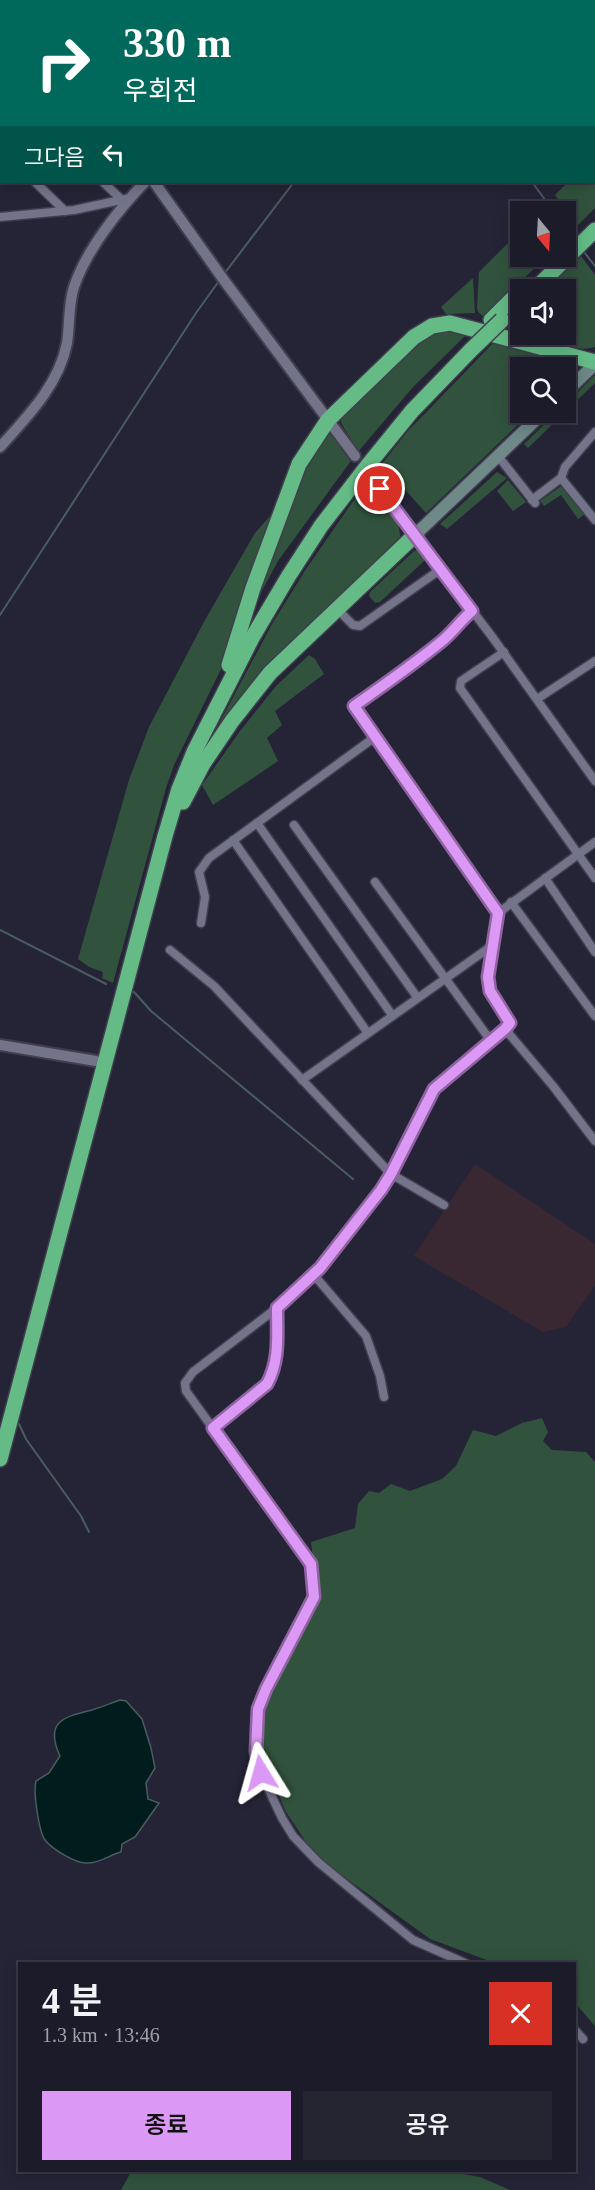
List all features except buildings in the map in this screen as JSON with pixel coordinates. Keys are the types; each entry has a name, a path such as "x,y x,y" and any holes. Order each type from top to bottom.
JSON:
{"highway":[{"path":"576,237 595,218"},
{"path":"545,279 595,230"},
{"path":"532,279 545,267"},
{"path":"0,1424 157,835 186,747 279,576 314,522 405,406 465,351 510,303"},
{"path":"496,320 510,310"},
{"path":"229,665 253,588 299,464 328,420 414,337 432,326 450,322 595,363"},
{"path":"0,1459 165,836 179,789 194,752 252,638 321,526 412,411 465,351"},
{"path":"165,836 203,764 232,721 270,673 416,535"}],"main road":[{"path":"576,382 595,363"},
{"path":"416,535 532,423"}],"street":[{"path":"36,183 64,211"},
{"path":"104,183 126,198"},
{"path":"0,447 26,418 46,391 58,369 66,346 74,286 82,268 126,198 145,183"},
{"path":"155,183 218,273 355,456"},
{"path":"1,216 64,211 126,198"},
{"path":"498,456 534,502 561,478 565,467 595,432"},
{"path":"368,473 504,652 595,781"},
{"path":"561,478 595,520"},
{"path":"337,609 353,625 360,626 441,569"},
{"path":"472,611 450,634 416,662 354,706 498,913"},
{"path":"504,652 461,681 460,688 595,878"},
{"path":"537,699 595,661"},
{"path":"201,923 205,897 200,872 209,858 375,737"},
{"path":"257,823 392,1015"},
{"path":"294,825 417,997"},
{"path":"233,840 367,1032"},
{"path":"462,1962 413,1940 303,1848 282,1818 261,1773 256,1752 258,1709 314,1597 311,1564 186,1391 185,1383 193,1372 277,1308 314,1275 391,1174 434,1089 510,1023 490,991 488,977 498,913 595,842"},
{"path":"545,878 595,952"},
{"path":"375,882 491,1041"},
{"path":"511,902 595,1017"},
{"path":"302,1080 493,945"},
{"path":"170,950 214,986 391,1174 444,1205"},
{"path":"505,1029 595,1141"},
{"path":"0,1045 96,1061"},
{"path":"314,1275 366,1336 380,1376 384,1397"},
{"path":"213,1428 267,1384 272,1376 277,1357 277,1308"},
{"path":"576,2031 583,2039"}],"shaded area":[{"path":"475,1164 595,1244 595,1285 566,1327 543,1332 414,1256"},
{"path":"120,1700 126,1701 142,1719 155,1768 146,1783 148,1799 159,1803 135,1837 122,1844 121,1852 91,1863 76,1861 53,1847 43,1836 37,1812 36,1781 49,1773 60,1756 54,1735 56,1728 65,1718"}],"green space":[{"path":"567,183 595,183 595,208 576,227 576,201 560,201 555,195"},
{"path":"510,241 510,267 536,267 523,279 510,279 510,292 484,317 478,312 477,307 479,272"},
{"path":"581,256 595,275 595,347 579,348 561,345 576,345 576,279 557,279 570,267 576,267 576,261"},
{"path":"473,278 475,313 446,314 441,307"},
{"path":"451,328 466,335 413,387 357,453 340,420 342,416 425,336"},
{"path":"496,340 559,357 510,357 510,423 520,423 426,513 382,464 407,432"},
{"path":"595,375 595,383 576,401 576,394"},
{"path":"546,423 554,423 528,448 524,444"},
{"path":"329,430 353,458 278,561 245,622 303,470"},
{"path":"497,472 507,478 447,529 440,524"},
{"path":"508,480 526,502 513,511 497,491"},
{"path":"367,481 393,514 400,537 293,641 227,714 229,715 204,752 272,624 306,569"},
{"path":"563,485 585,514 578,519 561,495 544,506 540,501"},
{"path":"281,504 223,665 174,765 113,983 102,978 103,972 89,967 78,959 129,780 149,727 205,620 255,533"},
{"path":"419,549 425,557 424,561 380,602 375,603 369,596 370,592"},
{"path":"309,655 315,659 324,674 275,711 282,725 267,738 278,761 213,805 202,785 240,731 276,686"},
{"path":"542,1418 548,1432 543,1441 552,1450 586,1452 595,1462 595,2026 576,2004 576,1962 492,1962 430,1939 328,1865 306,1842 286,1812 262,1756 261,1724 264,1707 280,1669 307,1626 318,1599 311,1542 355,1528 358,1504 369,1491 379,1493 391,1484 410,1491 442,1479 456,1466 473,1430 496,1436 522,1423"},
{"path":"131,2172 452,2172 480,2177 510,2190 121,2190"}],"waterway":[{"path":"224,274 293,183"},
{"path":"533,183 546,201"},
{"path":"584,252 595,266"},
{"path":"0,615 219,281"},
{"path":"0,930 106,984"},
{"path":"134,992 151,1011 353,1179"},
{"path":"19,1424 26,1439 81,1516 89,1532"}],"route":[{"path":"261,1773 256,1752 258,1709 314,1597 311,1564 213,1428 267,1384 272,1376 277,1357 277,1308 314,1275 381,1190 434,1089 510,1023 490,991 488,977 498,913 354,706 416,662 450,634 472,611 380,489"}]}
